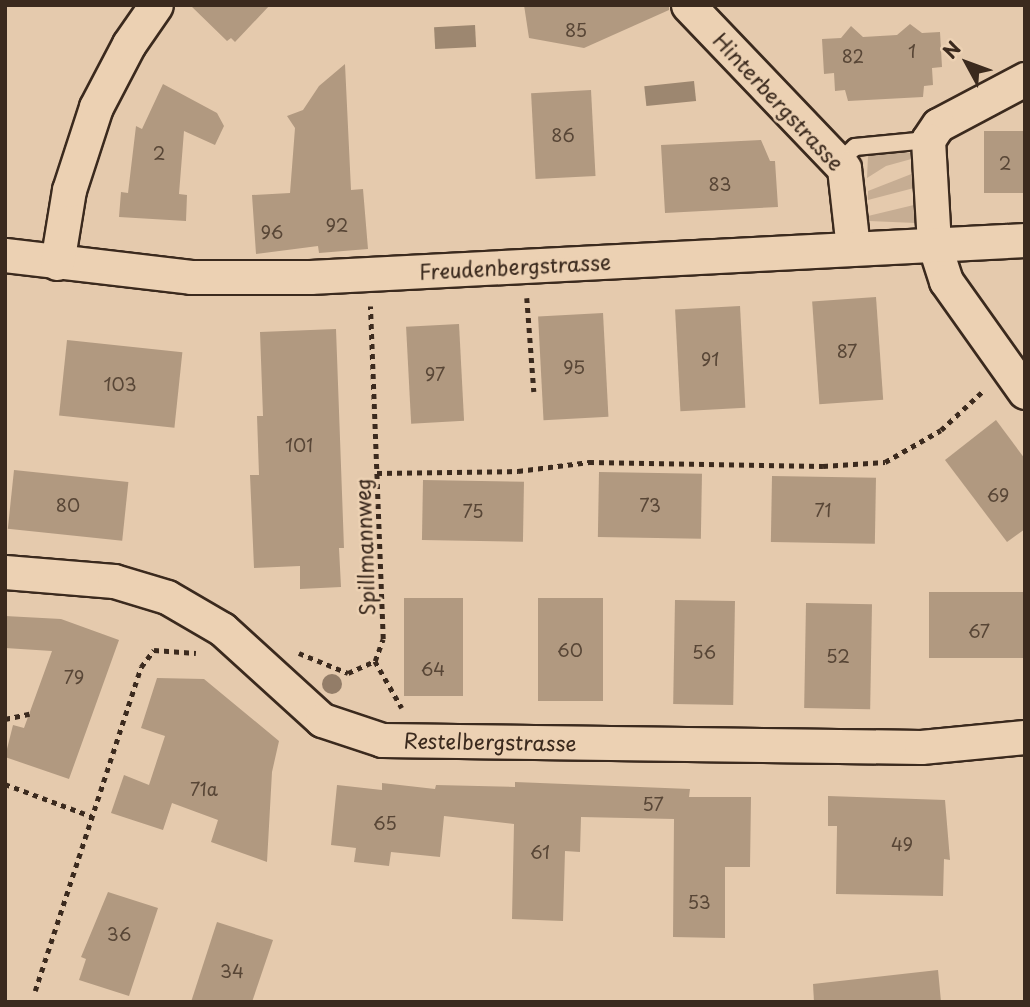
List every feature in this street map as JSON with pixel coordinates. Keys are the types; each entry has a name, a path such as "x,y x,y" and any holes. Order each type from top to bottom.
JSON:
{"street":[{"path":"57,263 69,190 96,107 128,44 156,5"},
{"name":"Hinterbergstrasse","path":"688,5 839,162 848,175 853,248"},
{"path":"1025,79 938,125 928,140 934,244 946,281 959,304 1025,392"},
{"name":"Freudenbergstrasse","path":"5,255 57,263 191,276 310,277 1025,240"},
{"name":"Restelbergstrasse","path":"5,572 114,581 167,597 222,629 322,720 382,740 921,747 1025,737"}],"lane":[{"path":"839,162 855,147 928,140"}],"path":[{"path":"527,298 534,392"},
{"name":"Spillmannweg","path":"370,305 383,639 375,661"},
{"path":"377,473 518,471 589,462 823,466 885,462 941,430 990,384"},
{"path":"36,991 141,667 154,650 208,654"},
{"path":"297,652 348,673 375,661 398,704"},
{"path":"5,719 29,714"},
{"path":"5,784 91,816"}],"shaded area":[{"path":"475,25 476,47 435,49 434,27"},
{"path":"694,81 696,101 646,106 644,86"},
{"path":"913,153 915,158 886,166 867,178 868,156"},
{"path":"914,173 914,188 868,200 868,191"},
{"path":"918,204 916,223 869,221 868,216"}],"building":[{"path":"190,5 270,5 235,42 231,38 227,41"},
{"path":"524,5 669,5 669,10 584,48 529,38"},
{"path":"910,24 922,33 940,32 942,67 932,68 933,85 924,86 923,97 848,101 845,90 835,91 834,73 824,74 822,39 841,38 851,26 863,37 897,35"},
{"path":"345,64 351,190 363,189 368,249 319,253 318,246 256,254 252,195 290,193 295,128 287,116 303,110 319,86"},
{"path":"163,84 217,113 224,126 215,145 184,131 179,194 187,195 186,221 119,217 121,192 128,193 136,126 142,129"},
{"path":"591,90 596,176 536,179 531,93"},
{"path":"984,131 1025,131 1025,193 984,193"},
{"path":"761,140 770,161 775,161 778,207 665,213 661,145"},
{"path":"876,297 883,400 819,404 812,301"},
{"path":"740,306 745,408 680,411 675,309"},
{"path":"603,313 608,417 544,420 538,316"},
{"path":"459,324 464,421 411,424 406,327"},
{"path":"336,329 344,548 339,548 341,587 300,589 300,566 254,568 250,475 259,475 257,416 263,416 260,332"},
{"path":"67,340 182,352 174,428 59,416"},
{"path":"996,420 1025,459 1025,529 1007,542 945,460"},
{"path":"14,470 128,482 122,541 8,529"},
{"path":"599,472 702,474 701,539 598,537"},
{"path":"772,476 876,478 875,544 771,542"},
{"path":"423,480 524,482 523,542 422,540"},
{"path":"929,592 1025,592 1025,658 929,658"},
{"path":"404,598 463,598 463,696 404,696"},
{"path":"538,598 603,598 603,701 538,701"},
{"path":"675,600 735,601 733,705 673,704"},
{"path":"806,603 872,604 870,709 804,708"},
{"path":"5,616 61,619 119,640 69,779 5,757 13,725 24,728 52,651 5,648"},
{"path":"157,678 204,679 279,741 272,772 267,862 211,842 218,820 172,803 163,830 111,813 124,775 149,785 165,736 141,728"},
{"path":"515,782 690,789 689,797 751,797 750,867 725,867 725,938 673,937 674,819 581,817 580,852 565,851 563,921 512,919 514,824 444,816 440,857 391,852 389,866 354,862 356,848 331,845 337,785 382,790 382,783 435,789 436,785 515,787"},
{"path":"828,796 945,800 950,860 944,859 943,896 836,894 837,826 828,826"},
{"path":"108,892 158,908 129,996 79,980 86,959 81,957"},
{"path":"217,922 273,940 252,1002 191,1002"},
{"path":"938,970 941,1002 814,1002 813,984"}]}
